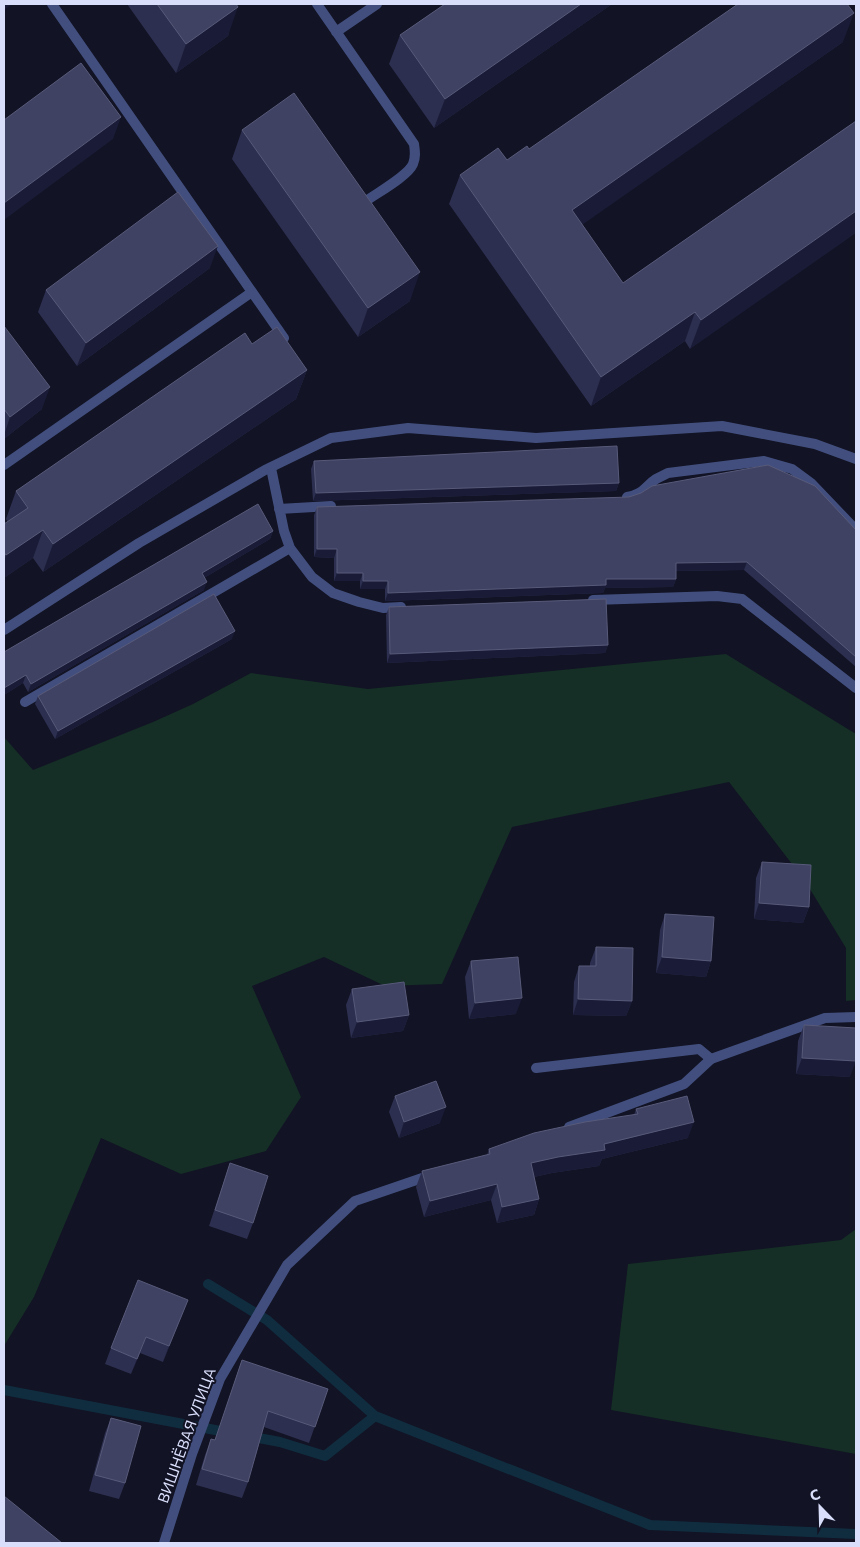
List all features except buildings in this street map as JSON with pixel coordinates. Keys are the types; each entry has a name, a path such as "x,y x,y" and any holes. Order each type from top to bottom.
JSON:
{"street":[{"path":"52,4 291,348"},
{"path":"317,4 414,144 415,156 413,166 405,174 366,201"},
{"path":"336,32 377,4"},
{"path":"4,465 252,292"},
{"path":"4,630 139,543 271,468 332,438 408,428 536,438 722,426 815,444 856,459"},
{"path":"616,498 636,496 655,480 668,473 764,461 792,469 811,482 856,530"},
{"path":"271,468 284,531 290,548 312,577 333,593 359,602 383,608 412,607"},
{"path":"279,509 343,506"},
{"path":"25,702 290,548"},
{"path":"580,601 717,596 742,598 856,688"},
{"path":"556,1132 684,1084 711,1059 825,1018 856,1017"},
{"path":"536,1068 699,1048 711,1059"},
{"name":"ВИШНЁВАЯ УЛИЦА","path":"164,1543 192,1454 220,1379 287,1265 355,1201 437,1173"}],"green space":[{"path":"726,654 856,734 856,1000 846,1001 846,948 805,881 729,782 512,827 442,984 385,986 324,957 252,986 301,1097 266,1151 181,1174 101,1138 34,1297 4,1346 4,737 33,770 153,722 193,704 251,673 368,689"},
{"path":"856,1229 856,1454 611,1410 628,1264 841,1240"}],"waterway":[{"path":"208,1284 267,1320 375,1416"},
{"path":"4,1390 231,1433"},
{"path":"248,1436 280,1442 325,1456 375,1416 650,1525 856,1534"}]}
